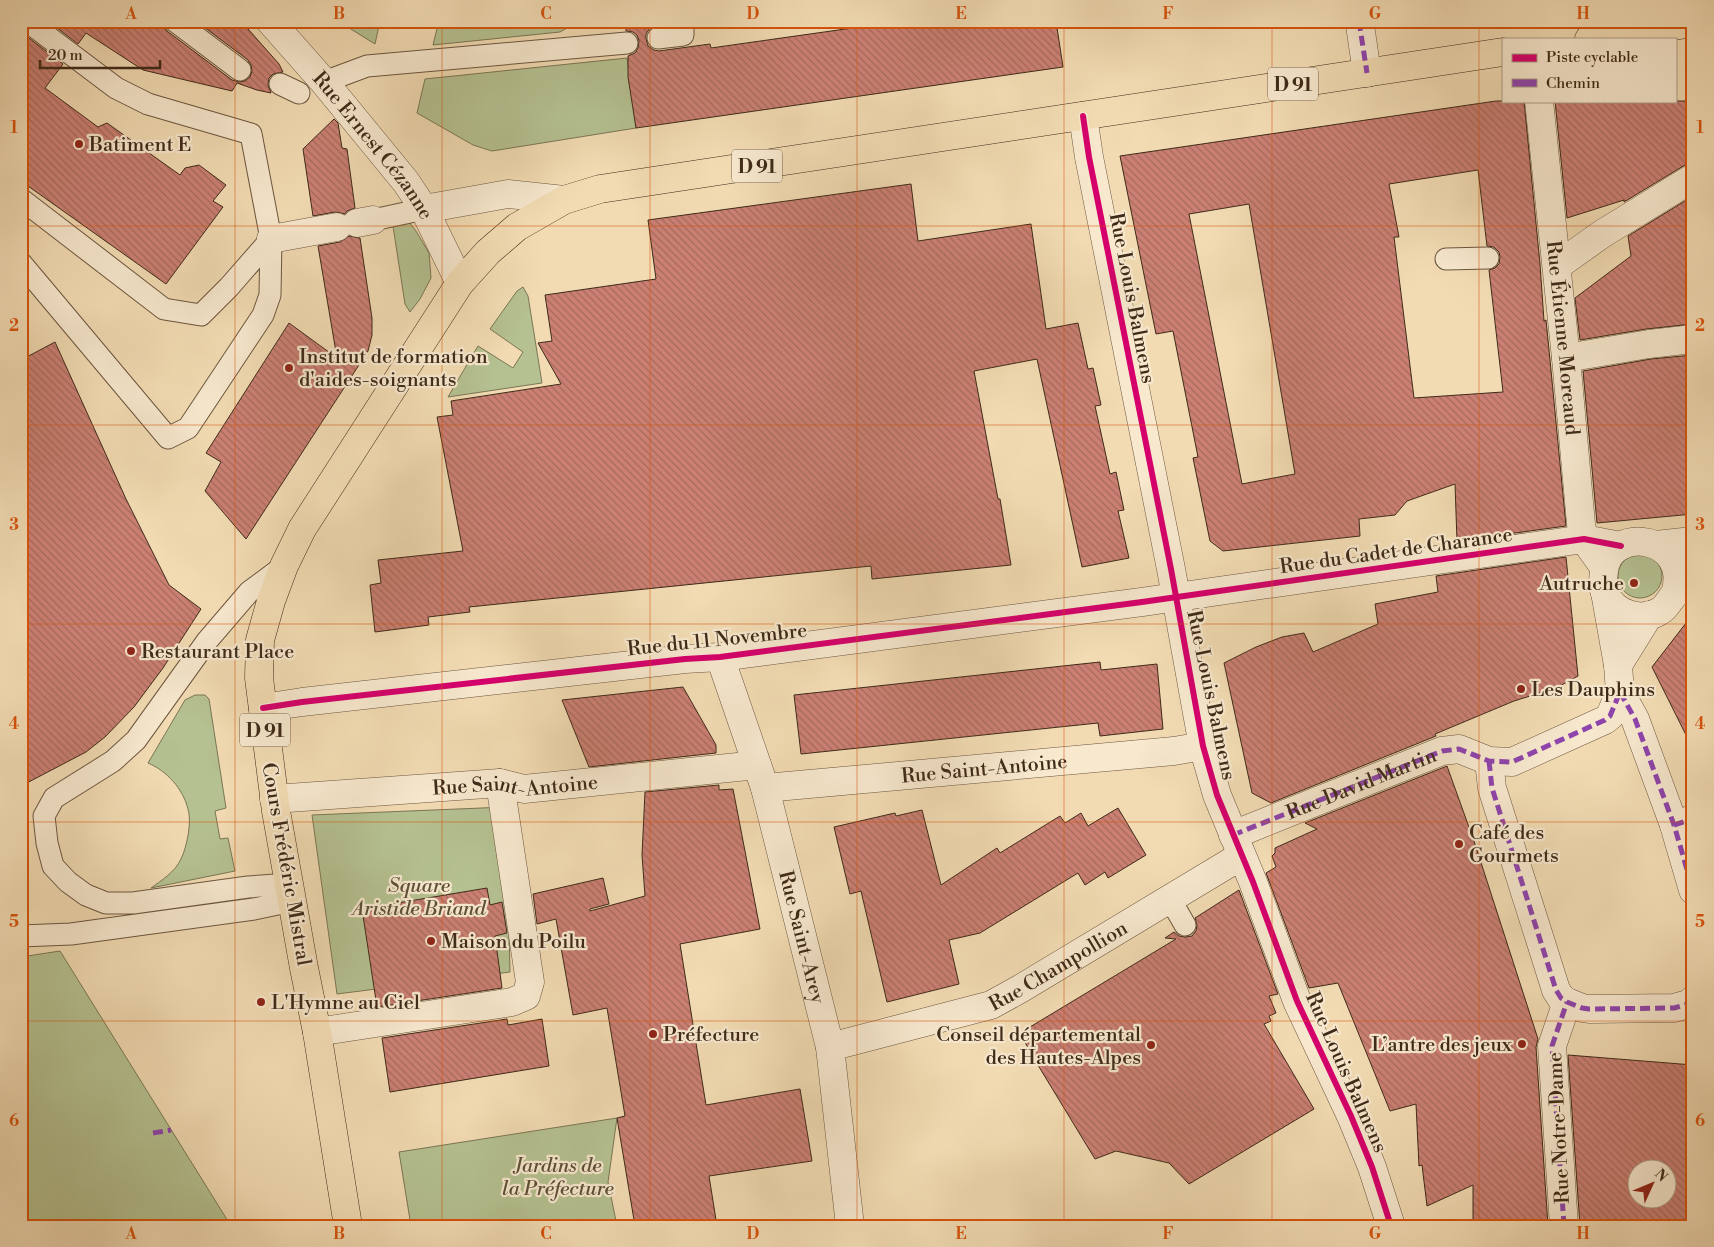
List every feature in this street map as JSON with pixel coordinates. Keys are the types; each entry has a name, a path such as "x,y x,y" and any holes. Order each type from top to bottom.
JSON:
{"main road":[{"path":"1596,38 1693,23"},
{"name":"D 91","path":"460,283 488,252 517,227 564,200 600,189 1502,52"},
{"name":"Cours Frédéric Mistral","path":"348,1226 317,1032 274,799 259,678 260,640 270,601 302,529 460,283"}],"street":[{"name":"Rue Ernest Cézanne","path":"270,21 324,82 406,182 424,209 460,283"},
{"path":"1360,25 1367,73"},
{"name":"Rue Étienne Moreaud","path":"1539,102 1551,256 1566,358 1581,524 1584,539 1604,580"},
{"name":"Rue Louis Balmens","path":"1083,116 1089,157 1203,746 1216,795 1253,882 1297,1002 1351,1116 1372,1167 1391,1226"},
{"path":"1551,256 1602,234 1693,178"},
{"path":"424,209 508,194 564,200"},
{"path":"271,239 356,223"},
{"path":"1566,358 1693,339"},
{"name":"Rue du Cadet de Charance","path":"1175,597 1584,539 1621,546"},
{"path":"1693,541 1656,544 1638,541 1629,542 1613,552 1604,580 1618,665 1620,692 1635,719 1683,822 1693,890"},
{"path":"1604,580 1610,602 1618,609 1638,617 1649,616 1660,611 1684,587 1678,584 1678,574 1670,556 1656,544"},
{"name":"Rue du 11 Novembre","path":"262,708 685,659 720,657 1175,597"},
{"path":"1618,665 1649,616"},
{"name":"Rue Saint-Arey","path":"720,657 761,776 830,1047 850,1226"},
{"path":"1620,692 1610,716 1597,725 1512,762 1489,761 1492,788 1556,990 1561,998 1582,1008 1589,1009 1674,1008 1691,1004"},
{"name":"Rue Saint-Antoine","path":"274,799 500,784 524,789 761,776 1174,751 1203,746"},
{"name":"Rue David Martin","path":"1237,845 1442,751 1459,749 1489,761"},
{"path":"317,1032 512,1002 526,996 530,982 500,784"},
{"name":"Rue Champollion","path":"830,1047 991,1005 1170,899 1237,845"},
{"name":"Rue Notre-Dame","path":"1564,1226 1552,1046 1568,1002"}],"lane":[{"path":"21,263 168,438 188,428 263,315 270,295 271,239 250,134 148,104 116,88 27,21"},
{"path":"175,21 240,70"},
{"path":"658,38 682,35 683,21"},
{"path":"324,82 367,66 627,43"},
{"path":"280,84 299,93"},
{"path":"21,199 164,309 201,315 229,287 271,239"},
{"path":"356,223 424,209"},
{"path":"1446,259 1488,258"},
{"path":"284,566 249,592 207,641 136,740 113,761 54,798 44,816 47,843 53,866 68,882 86,894 106,903 134,904 248,887 290,892"},
{"path":"21,936 70,934 254,909 290,892"},
{"path":"1170,899 1185,925"}],"green space":[{"path":"338,21 380,21 375,44"},
{"path":"439,21 579,21 560,32 433,45"},
{"path":"627,58 636,128 492,151 473,145 417,113 425,79"},
{"path":"409,222 429,253 431,278 420,299 410,312 405,304 393,226"},
{"path":"523,287 528,296 542,383 448,397 478,346 513,368 523,352 490,329 517,291"},
{"path":"1636,554 1644,554 1656,560 1662,576 1656,592 1644,598 1636,598 1624,592 1618,580 1618,572 1624,560"},
{"path":"195,695 205,695 209,699 226,808 215,811 220,839 228,838 235,871 151,888 168,875 178,864 187,841 189,814 186,802 173,781 162,771 148,763 185,700"},
{"name":"Square Aristide Briand","path":"506,807 510,972 337,994 312,815"},
{"path":"60,951 231,1226 21,1226 21,957"},
{"name":"Jardins de la Préfecture","path":"617,1118 608,1182 617,1226 411,1226 399,1152"}],"building":[{"path":"48,21 163,21 167,31 232,80 239,82 245,81 250,77 252,71 248,60 196,21 241,21 279,64 283,72 273,74 269,78 268,85 271,93 237,83 232,91 143,70 86,33 78,44"},
{"path":"626,21 657,21 658,25 650,28 646,34 646,39 648,46 659,51 710,44 711,48 902,21 1056,21 1063,67 636,128 628,77 628,56 635,53 639,41 637,35 626,31"},
{"name":"Batiment E","path":"21,32 63,64 45,88 98,127 107,123 180,175 185,168 199,165 226,185 213,201 223,207 166,284 21,181"},
{"path":"1496,101 1524,102 1544,321 1546,320 1566,526 1457,541 1455,484 1407,501 1395,515 1359,519 1360,536 1223,551 1210,541 1193,458 1198,457 1173,331 1156,334 1120,156","holes":["1478,170 1487,246 1494,247 1499,252 1500,257 1499,264 1489,270 1503,392 1414,398 1394,237 1399,237 1389,184","1249,204 1295,474 1242,484 1189,214"]},
{"path":"1693,101 1693,162 1624,202 1624,200 1567,218 1555,102"},
{"path":"334,119 338,123 342,148 347,149 355,208 347,211 345,214 335,212 313,216 303,149"},
{"path":"911,184 918,241 1031,224 1046,329 1078,323 1088,369 1093,368 1101,405 1095,406 1110,474 1116,472 1124,510 1118,511 1129,558 1082,567 1037,359 974,371 998,499 1000,499 1011,565 872,579 871,566 469,607 470,612 428,617 429,625 375,632 370,585 381,583 378,560 463,551 437,417 453,415 451,401 561,384 538,343 552,341 545,295 656,279 648,220"},
{"path":"1693,196 1693,324 1646,329 1580,340 1575,298 1631,256 1628,236"},
{"path":"349,236 360,238 372,318 372,335 368,351 246,539 205,491 221,462 206,453 289,323 337,358 318,246 340,242"},
{"path":"55,342 126,499 169,585 201,609 163,668 134,707 105,737 86,752 21,786 21,360"},
{"path":"1693,355 1693,514 1597,523 1583,371 1651,359"},
{"path":"1566,557 1578,676 1556,688 1514,701 1435,734 1436,736 1271,803 1252,793 1224,663 1256,647 1282,637 1304,633 1313,652 1378,624 1375,604 1438,592 1436,576"},
{"path":"1693,614 1693,749 1652,667"},
{"path":"1100,662 1101,670 1157,664 1163,729 1100,736 1098,723 801,754 794,695"},
{"path":"683,687 716,745 716,753 589,767 562,700"},
{"path":"1447,766 1475,844 1538,1039 1536,1047 1548,1226 1473,1226 1473,1185 1427,1206 1422,1165 1419,1166 1416,1104 1390,1111 1338,983 1309,988 1266,873 1276,867 1272,856 1275,853 1275,848 1317,829 1305,823"},
{"name":"Préfecture","path":"719,785 719,790 733,789 760,929 680,944 706,1105 800,1089 812,1161 709,1176 717,1226 635,1226 617,1118 625,1116 607,1008 573,1015 556,919 537,924 533,894 603,878 609,904 590,909 590,911 645,896 642,855 645,792"},
{"path":"1118,808 1146,855 1108,878 1105,872 1085,885 1078,873 980,933 949,940 959,984 887,1002 861,891 850,894 834,827 895,813 896,816 922,810 941,885 997,848 1000,853 1060,816 1065,823 1081,813 1088,826"},
{"name":"Maison du Poilu","path":"487,888 490,905 502,902 507,933 495,936 502,988 377,1007 362,909"},
{"name":"Conseil départemental des Hautes-Alpes","path":"1239,890 1278,994 1269,996 1276,1013 1269,1016 1271,1021 1264,1024 1314,1109 1189,1184 1169,1163 1116,1151 1095,1159 1020,1033 1176,939 1165,938 1174,932 1179,936 1192,936 1196,931 1197,925 1195,918"},
{"path":"507,1019 508,1025 542,1019 549,1066 390,1092 382,1038"},
{"path":"1568,1055 1693,1065 1693,1226 1580,1226"}],"marked path":[{"path":"1359,21 1367,73"},
{"path":"1620,692 1635,719 1674,825 1693,890"},
{"path":"1233,835 1442,751 1459,749 1489,761 1512,762 1605,720 1610,716 1620,692"},
{"path":"1489,761 1492,788 1556,990 1561,998 1582,1008 1589,1009 1674,1008 1688,1004 1693,1000"},
{"path":"1674,825 1693,819"},
{"path":"1564,1226 1552,1046 1567,1002"},
{"path":"153,1133 171,1130"}],"cycle path":[{"path":"1083,116 1089,157 1171,569 1203,746 1217,795 1253,882 1297,1001 1351,1116 1372,1167 1391,1226"},
{"path":"263,708 685,659 720,657 1142,602 1584,539 1621,546"}],"place":[{"name":"Batiment E","path":"79,144"},
{"name":"Institut de formation d'aides-soignants","path":"289,368"},
{"name":"Autruche","path":"1634,583"},
{"name":"Restaurant Place","path":"131,651"},
{"name":"Les Dauphins","path":"1521,689"},
{"name":"Café des Gourmets","path":"1459,844"},
{"name":"Maison du Poilu","path":"431,941"},
{"name":"L'Hymne au Ciel","path":"261,1002"},
{"name":"Préfecture","path":"653,1034"},
{"name":"L’antre des jeux","path":"1522,1044"},
{"name":"Conseil départemental des Hautes-Alpes","path":"1151,1045"}]}
